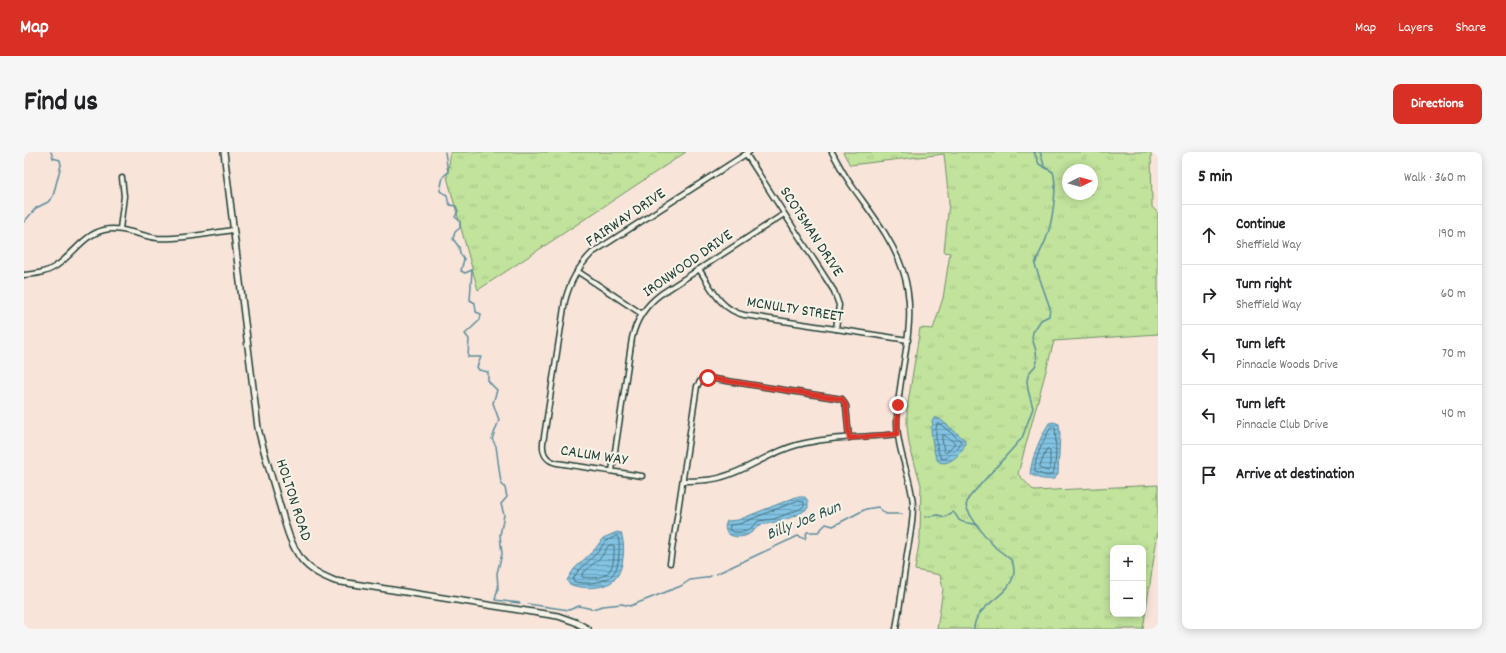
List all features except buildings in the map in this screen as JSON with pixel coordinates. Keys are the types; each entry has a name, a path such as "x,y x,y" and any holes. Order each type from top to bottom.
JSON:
{"street":[{"name":"HOLTON ROAD","path":"224,152 258,428 289,535 297,553 312,570 323,577 335,581 558,616 575,622 588,629"},
{"path":"832,152 850,184 887,234 904,272 909,301 908,340 898,405 897,434 910,486 913,506 912,526 896,629"},
{"name":"SCOTSMAN DRIVE","path":"748,153 784,214 837,297 839,308 836,329"},
{"name":"FAIRWAY DRIVE","path":"545,456 544,443 566,301 569,287 576,271 592,253 748,153"},
{"path":"120,229 124,196 122,178"},
{"name":"IRONWOOD DRIVE","path":"612,471 632,338 642,314 656,298 784,214"},
{"path":"24,275 48,270 56,266 91,235 106,230 120,229 145,236 167,238 233,230"},
{"name":"MCNULTY STREET","path":"699,269 720,301 724,306 732,311 744,315 908,340"},
{"path":"576,271 642,314"},
{"path":"670,563 697,386 698,382 702,379 708,378 842,399 846,406 849,438"},
{"path":"683,481 721,478 765,457 797,445 823,439 897,434"},
{"name":"CALUM WAY","path":"545,456 551,461 557,463 642,476"}],"green space":[{"path":"451,152 686,152 478,290 447,177"},
{"path":"843,152 1151,152 1152,207 1158,213 1158,334 1054,341 1018,474 1034,491 1158,485 1158,531 1146,609 1146,545 1110,545 1110,617 1145,617 1143,629 937,629 943,589 940,575 915,570 920,536 921,485 909,444 907,409 920,328 933,329 943,298 950,253 944,252 949,202 944,154 850,165"}],"water":[{"path":"935,417 941,420 965,440 963,449 960,453 945,463 938,461 934,450 931,427 933,425 932,421"},
{"path":"1054,422 1059,424 1060,434 1058,474 1054,479 1039,478 1030,474 1033,461 1037,447 1049,423"},
{"path":"796,497 805,497 808,501 808,508 798,515 760,525 751,533 741,537 729,534 725,529 727,521 738,520"},
{"path":"617,532 621,533 623,538 624,551 620,571 614,580 604,586 592,588 579,587 569,584 567,580 574,569 595,549 603,538"}],"waterway":[{"path":"24,222 36,208 48,202 53,196 61,165 60,160 53,158 51,152"},
{"name":"Billy Joe Run","path":"445,152 448,172 443,177 440,191 447,195 450,205 456,206 458,211 455,217 460,221 460,228 455,232 453,239 459,247 460,253 464,259 461,271 465,273 472,270 470,300 475,303 476,312 481,314 480,320 465,334 469,339 468,357 481,357 477,367 479,370 488,372 488,381 497,390 493,403 499,420 492,439 496,446 501,483 505,488 507,497 501,504 504,515 500,535 502,554 497,573 498,588 495,600 520,603"},
{"path":"974,629 976,620 980,613 1007,588 1012,581 1014,571 1011,560 996,548 988,539 975,522 966,506 968,499 972,494 1022,438 1033,408 1027,380 1029,373 1036,365 1037,361 1032,338 1033,332 1041,320 1049,316 1050,308 1035,265 1048,232 1054,206 1055,187 1053,172 1039,164 1034,152 1036,152"},
{"path":"1040,152 1044,165"},
{"name":"Billy Joe Run","path":"716,574 798,536 805,539 807,532 818,532 826,524 833,526 866,509 878,507 886,514 902,514"},
{"name":"Billy Joe Run","path":"925,517 938,515 945,517 953,512 959,520 978,525"},
{"name":"Billy Joe Run","path":"528,604 569,610 579,606 592,609 622,604 630,606 681,586 690,580 711,576"}],"route":[{"path":"708,378 838,397 845,402 849,438 897,434 898,405"}]}
